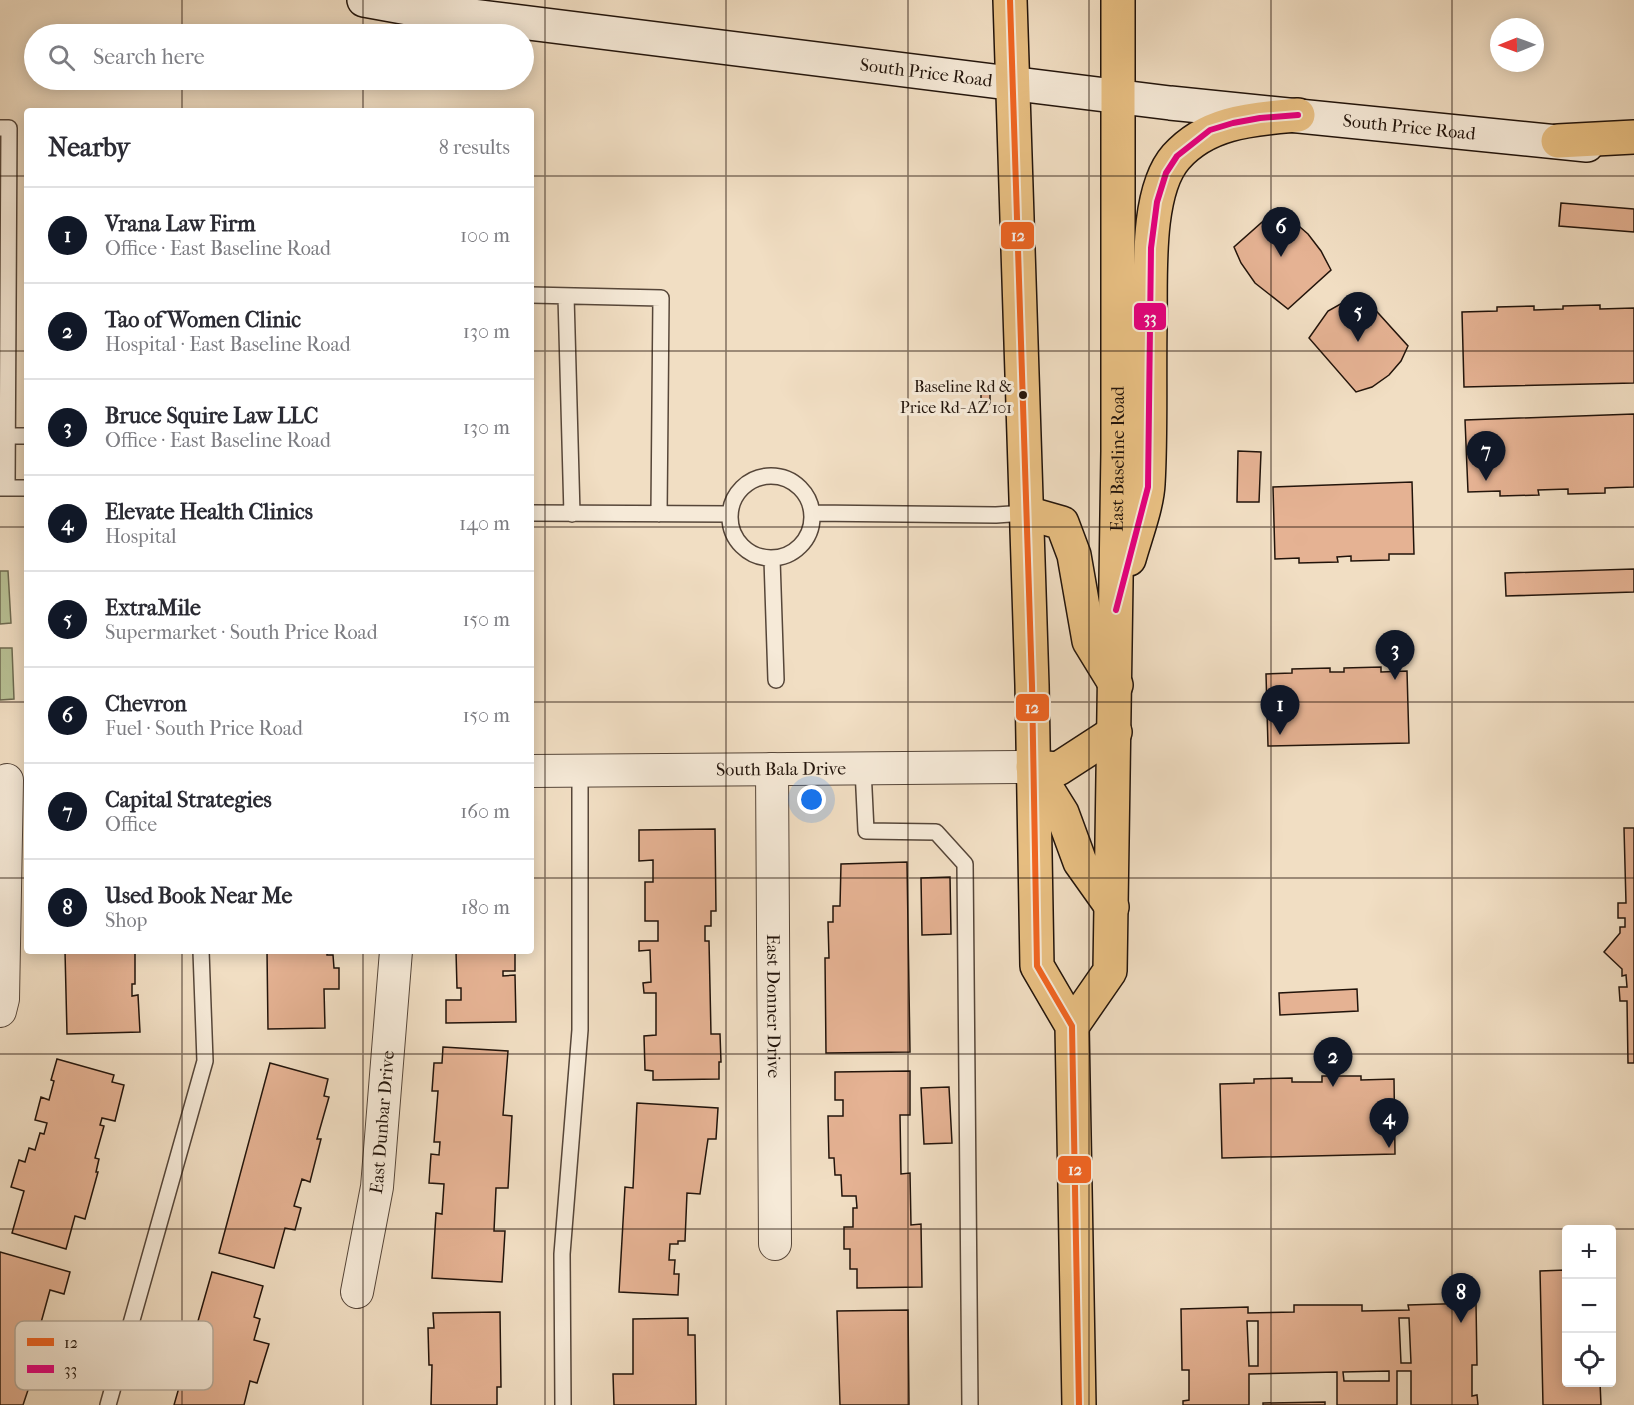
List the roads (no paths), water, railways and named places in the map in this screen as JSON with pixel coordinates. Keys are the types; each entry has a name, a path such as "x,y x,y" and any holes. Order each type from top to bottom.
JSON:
{"main road":[{"name":"South Price Road","path":"364,0 408,8 1013,84 1634,150"},
{"path":"1010,0 1027,513 1037,966 1072,1026 1079,1405"},
{"name":"East Baseline Road","path":"1072,1026 1110,971 1116,685 1120,96 1118,0"},
{"path":"1116,610 1148,487 1151,248 1157,202 1166,173 1177,156 1210,130 1260,118 1298,115"},
{"path":"1558,141 1634,137"},
{"path":"1027,513 1062,523 1074,555 1089,641 1116,685"},
{"path":"1033,767 1059,769 1115,732"},
{"path":"1033,767 1062,813 1080,862 1112,907"}],"street":[{"name":"South Bala Drive","path":"534,771 1033,767"},
{"name":"East Donner Drive","path":"772,769 775,1244"},
{"path":"0,1011 3,999 11,779"},
{"name":"East Dunbar Drive","path":"357,1292 377,1187 396,954"}],"lane":[{"path":"0,128 9,128 7,436 3,488 24,488"},
{"path":"534,295 661,298 658,514"},
{"path":"566,296 572,513"},
{"path":"7,436 24,436"},
{"path":"764,476 790,480 801,488 808,499 812,513 812,527 801,544 785,556 772,559 746,550 734,534 730,514 733,501 740,489 764,476"},
{"path":"534,513 730,514"},
{"path":"812,513 996,515 1027,513"},
{"path":"772,559 776,680"},
{"path":"863,769 867,831 936,832 965,864 970,1405"},
{"path":"563,1405 562,1254 580,1030 580,770"},
{"path":"132,1321 205,1061 201,954"},
{"path":"108,1405 112,1390"}],"place":[{"name":"Chevron","path":"1281,257"},
{"name":"ExtraMile","path":"1358,342"},
{"name":"Baseline Rd & Price Rd- AZ 101","path":"1023,395"},
{"name":"Capital Strategies","path":"1486,481"},
{"name":"Bruce Squire Law LLC","path":"1395,680"},
{"name":"Vrana Law Firm","path":"1280,735"},
{"name":"Tao of Women Clinic","path":"1333,1087"},
{"name":"Elevate Health Clinics","path":"1389,1148"},
{"name":"Used Book Near Me","path":"1461,1323"}]}
